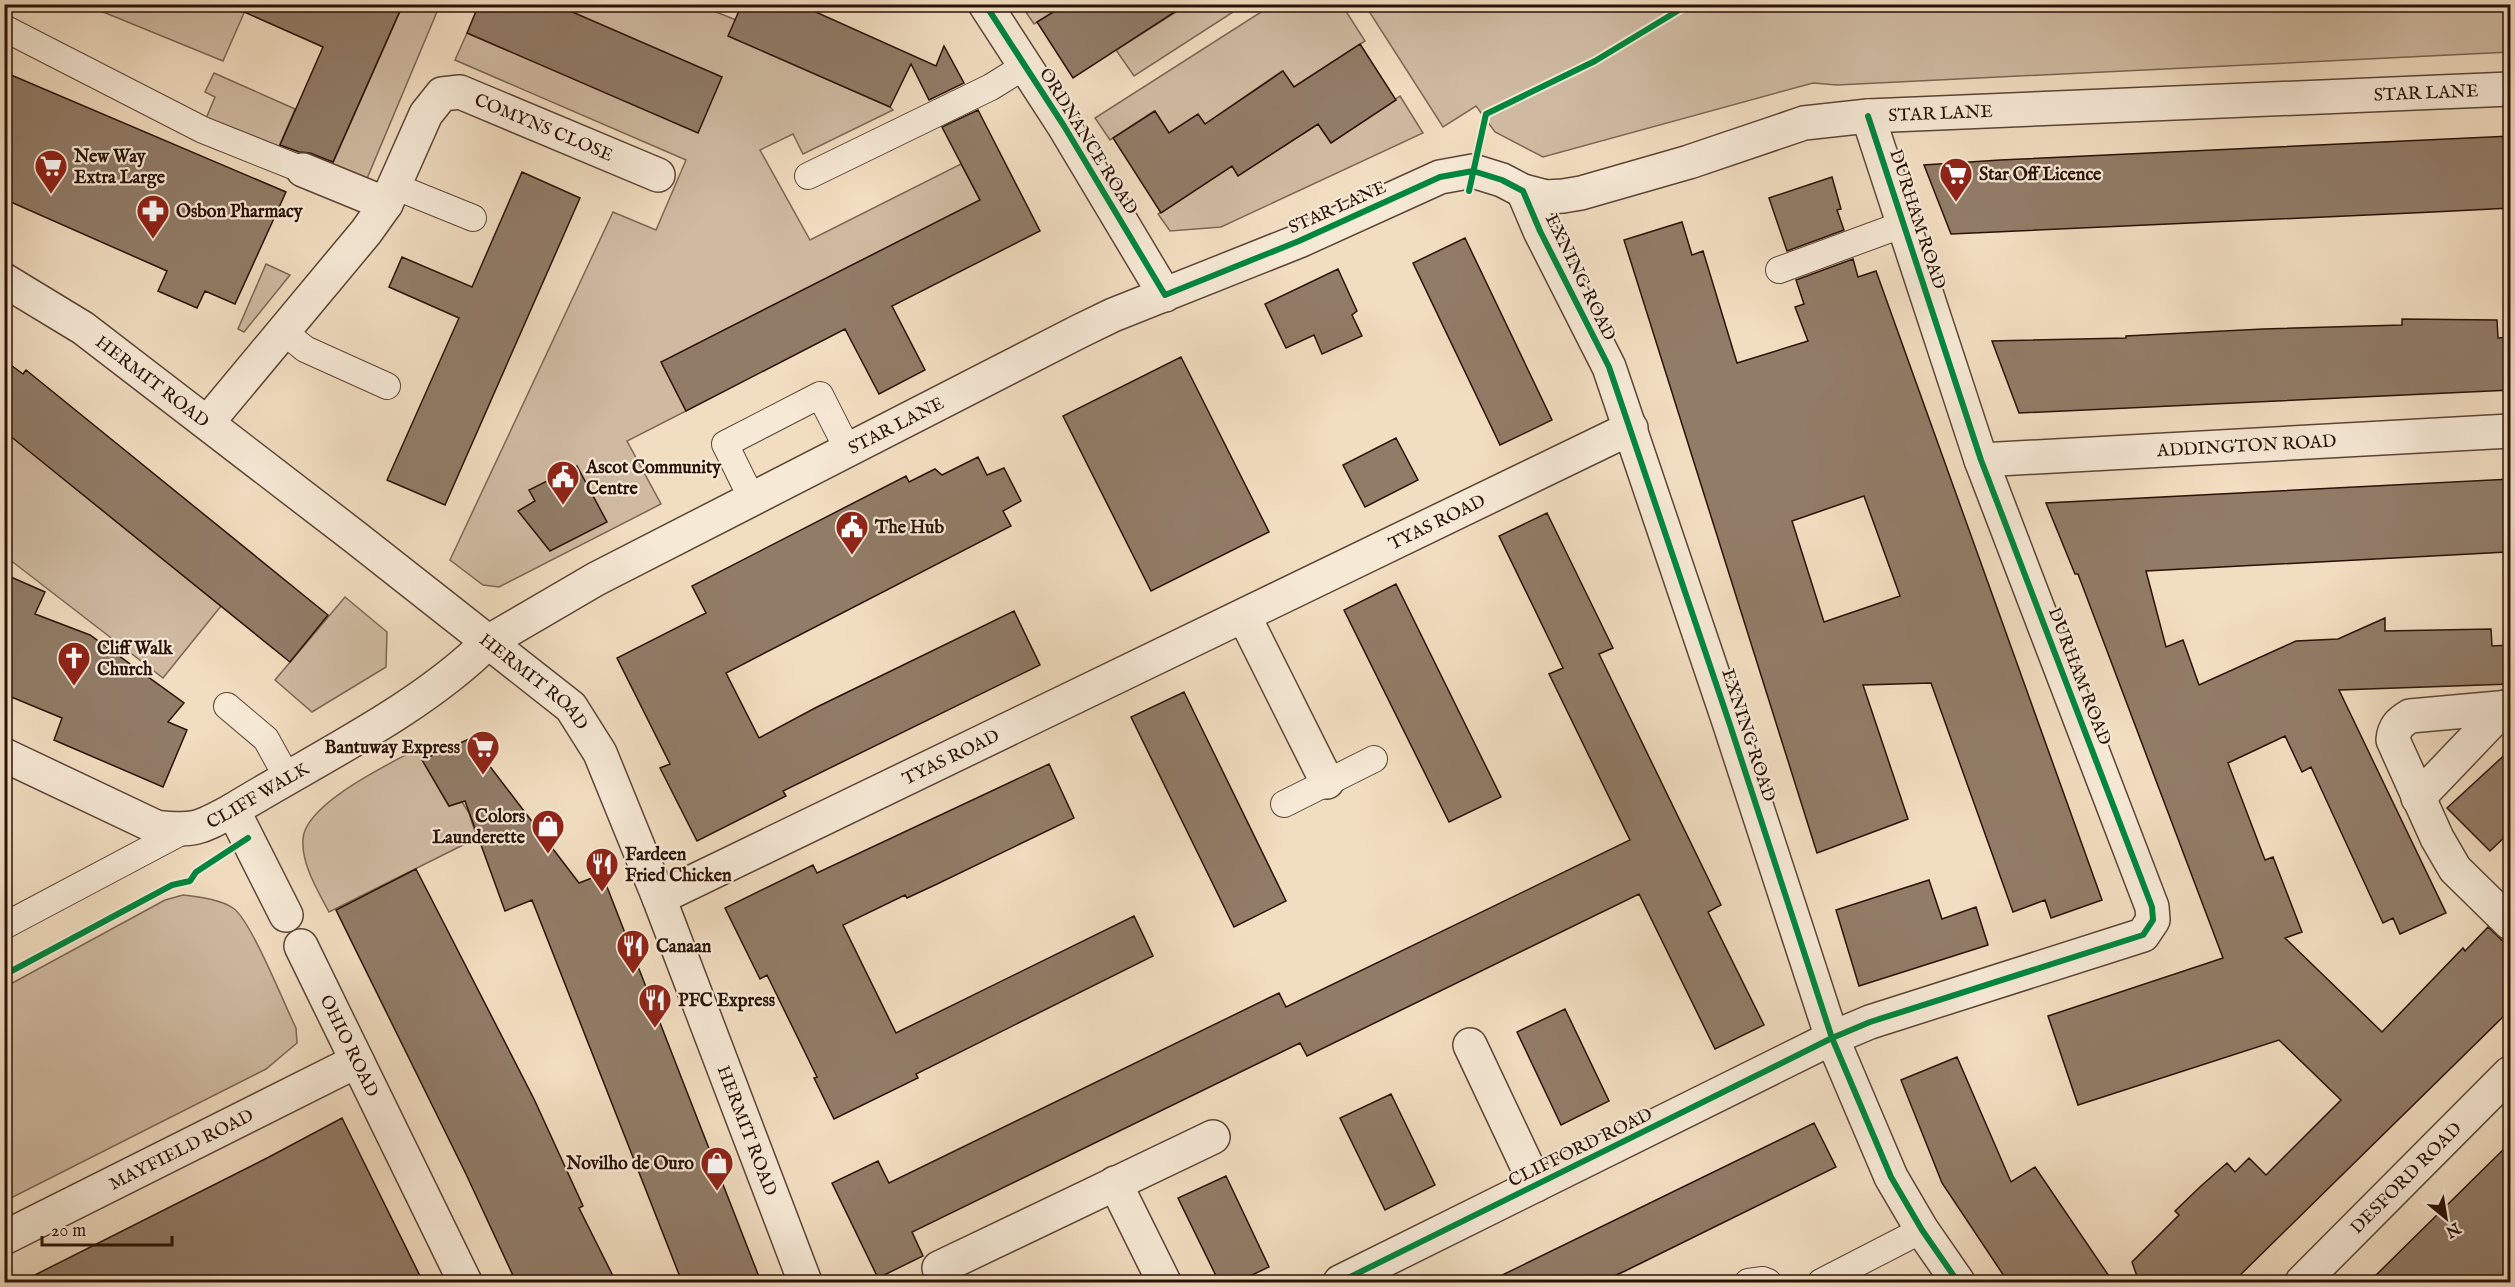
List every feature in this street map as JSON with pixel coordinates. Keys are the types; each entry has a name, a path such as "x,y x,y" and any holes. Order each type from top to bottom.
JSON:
{"street":[{"name":"ORDNANCE ROAD","path":"985,4 1165,295"},
{"name":"STAR LANE","path":"488,642 596,579 1089,327 1299,241 1440,177 1473,171 1502,180 1523,191 1546,197 1581,193 1689,162 1804,123 1869,116 2511,89"},
{"name":"COMYNS CLOSE","path":"207,423 366,232 390,195 426,114 442,94 460,92 658,175"},
{"name":"DURHAM ROAD","path":"1832,1038 1870,1022 2143,935 2153,920 2152,907 1981,460 1869,116"},
{"path":"303,170 390,195"},
{"name":"EXNING ROAD","path":"1523,191 1540,231 1609,367 1832,1038 1891,1177 1922,1230 1958,1282"},
{"name":"HERMIT ROAD","path":"4,280 83,328 571,707 589,732 600,753 659,898 805,1282"},
{"name":"TYAS ROAD","path":"659,898 1630,429"},
{"name":"ADDINGTON ROAD","path":"1981,460 2511,431"},
{"path":"1244,616 1328,782"},
{"name":"CLIFF WALK","path":"4,755 156,827 183,831 206,825 396,713 459,669 488,642"},
{"path":"2508,707 2410,716 2401,721 2394,730 2393,740 2437,838 2455,869 2511,923"},
{"path":"2418,798 2508,707"},
{"path":"233,810 286,915"},
{"name":"OHIO ROAD","path":"301,946 465,1282"},
{"name":"CLIFFORD ROAD","path":"1340,1282 1832,1038"},
{"name":"CLIFFORD ROAD","path":"1470,1045 1536,1185"},
{"name":"MAYFIELD ROAD","path":"4,1238 357,1061"},
{"name":"DESFORD ROAD","path":"2302,1282 2511,1073"},
{"path":"939,1268 1213,1137"},
{"path":"1115,1183 1164,1282"}],"lane":[{"path":"4,28 203,129 303,170"},
{"path":"808,176 991,87 1025,66"},
{"path":"390,195 473,218"},
{"path":"1779,270 1904,224"},
{"path":"283,331 305,349 387,386"},
{"path":"752,499 725,444 820,395 848,450"},
{"path":"227,706 266,739 287,777"},
{"path":"1284,804 1374,759"},
{"path":"4,926 183,831"},
{"path":"1821,1282 1922,1230"},
{"path":"1748,1282 1762,1280 1767,1282"}],"shaded area":[{"path":"2510,4 2510,52 1837,85 1813,83 1543,157 1495,132 1476,106 1443,127 1365,5"},
{"path":"86,5 225,5 244,13 223,61"},
{"path":"403,5 439,7 363,188 328,174"},
{"path":"554,5 699,5 736,20 729,36 890,107 893,110 803,154 793,134 760,150 810,240 961,164 980,200 662,362 686,411 627,441 661,504 499,587 483,585 450,560 613,212 656,230 686,160 455,60 467,33"},
{"path":"1021,5 1066,5 1034,24"},
{"path":"1187,5 1244,5 1134,76 1116,50"},
{"path":"1272,5 1342,5 1365,41 1294,87 1282,71 1205,124 1169,133 1154,111 1110,140 1095,118"},
{"path":"214,73 295,109 277,151 205,121 215,97 205,92"},
{"path":"1400,96 1423,133 1221,227 1170,231 1158,214 1232,166 1239,175 1318,124 1331,143"},
{"path":"266,264 290,275 244,332 238,329"},
{"path":"5,431 221,606 163,678 5,556"},
{"path":"345,597 387,632 386,667 312,712 275,680"},
{"path":"417,749 449,806 462,802 469,813 477,838 329,912 311,877 305,858 303,839 307,826 318,812 350,786"},
{"path":"183,895 222,902 233,908 240,916 258,945 296,1028 297,1043 266,1069 5,1201 5,987 165,900"}],"building":[{"path":"226,4 403,4 333,162 280,145 323,47"},
{"path":"479,4 554,4 722,77 698,133 467,33"},
{"path":"742,4 798,4 936,66 944,46 964,83 929,100 911,64 890,107 728,36"},
{"path":"1066,4 1187,4 1073,78 1037,22"},
{"path":"1360,44 1396,100 1331,143 1318,124 1238,176 1232,166 1161,213 1113,138 1155,111 1169,133 1198,114 1205,124 1283,71 1294,87"},
{"path":"4,72 286,192 235,304 205,291 197,308 158,291 167,271 4,199"},
{"path":"978,110 1040,231 892,306 925,370 879,394 845,329 686,411 661,362 980,200 942,127"},
{"path":"2511,136 2511,208 2433,212 1951,234 1924,165 2000,160"},
{"path":"522,172 580,198 445,505 387,480 459,318 389,287 402,257 472,287"},
{"path":"1832,177 1841,209 1837,210 1844,230 1787,251 1769,198"},
{"path":"1682,222 1692,255 1703,251 1737,363 1808,341 1795,307 1804,304 1796,280 1853,259 1858,277 1876,271 2102,900 2051,918 2045,900 2013,912 1931,683 1863,685 1908,819 1817,853 1624,240","holes":["1864,496 1900,596 1824,622 1792,521"]},
{"path":"1465,238 1552,420 1500,445 1413,263"},
{"path":"1338,269 1357,311 1352,315 1362,336 1322,354 1314,335 1286,348 1265,304"},
{"path":"2402,319 2497,320 2498,338 2511,337 2511,390 2019,413 1992,341 2126,338 2126,336 2263,329 2402,325"},
{"path":"1181,357 1269,532 1151,591 1063,416"},
{"path":"4,360 23,374 26,370 328,615 290,662 4,431"},
{"path":"1396,438 1418,480 1365,507 1343,465"},
{"path":"978,457 987,475 1004,468 1021,501 1003,511 1011,526 726,673 759,738 817,707 1014,611 1040,665 783,791 786,796 697,841 660,768 670,764 617,658 706,613 692,586 906,476 909,482 935,469 942,475"},
{"name":"Ascot Community Centre","path":"577,466 607,522 550,551 518,511 535,501 529,490"},
{"path":"2511,479 2511,534 2506,534 2507,552 2146,571 2166,647 2183,640 2199,685 2296,641 2338,639 2385,618 2385,631 2491,629 2492,646 2511,645 2511,684 2339,690 2446,913 2400,934 2393,918 2383,923 2311,767 2302,772 2285,736 2228,763 2265,860 2273,857 2302,932 2285,938 2382,1032 2463,948 2465,951 2488,927 2511,949 2511,1009 2233,1282 2139,1282 2132,1262 2179,1215 2175,1211 2201,1186 2227,1163 2235,1172 2249,1158 2266,1175 2341,1100 2279,1040 2078,1105 2048,1016 2223,958 2078,574 2075,574 2046,503"},
{"path":"1547,513 1613,648 1599,654 1721,905 1708,912 1764,1025 1715,1049 1639,894 1307,1056 1300,1043 912,1232 923,1256 878,1278 832,1183 878,1161 889,1183 1279,993 1286,1007 1630,840 1549,674 1563,668 1499,536"},
{"name":"Cliff Walk Church","path":"4,574 45,592 35,614 90,635 184,703 168,722 187,730 163,787 54,740 62,718 4,694"},
{"path":"1396,584 1501,797 1449,822 1344,610"},
{"path":"1184,692 1286,901 1234,927 1131,717"},
{"path":"469,739 579,883 602,874 761,1282 682,1282 532,900 505,911 465,801 449,806 422,760"},
{"path":"2511,749 2511,831 2490,851 2447,808"},
{"path":"1049,764 1074,818 907,898 905,895 843,925 896,1033 1134,916 1153,956 916,1074 918,1078 834,1119 814,1078 817,1077 767,975 760,979 725,908 813,865 817,873"},
{"path":"416,869 534,1099 583,1206 579,1208 616,1282 516,1282 466,1174 336,910"},
{"path":"1929,880 1942,919 1976,907 1988,945 1859,986 1836,910"},
{"path":"1565,1009 1609,1101 1561,1125 1517,1032"},
{"path":"1957,1057 2011,1182 2035,1167 2113,1282 2008,1282 1942,1183 1901,1080"},
{"path":"1391,1094 1435,1185 1385,1210 1340,1118"},
{"path":"342,1118 423,1282 21,1282 269,1157"},
{"path":"1814,1123 1836,1167 1625,1271 1601,1282 1488,1282"},
{"path":"2511,1142 2511,1271 2498,1282 2369,1282"},
{"path":"1226,1176 1269,1267 1237,1282 1219,1282 1178,1198"}],"cycle path":[{"path":"985,4 1064,126 1165,295 1299,241 1440,177 1473,171 1502,180 1523,191 1540,231 1609,367 1729,722 1832,1038 1891,1177 1922,1230 1958,1282"},
{"path":"1469,191 1486,114 1595,61 1689,4"},
{"path":"1340,1282 1832,1038 1870,1022 2143,935 2153,920 2152,907 1981,460 1868,116"},
{"path":"4,975 172,885 190,881 196,872 248,838"}],"place":[{"name":"New Way Extra Large","path":"51,195"},
{"name":"Star Off Licence","path":"1956,203"},
{"name":"Osbon Pharmacy","path":"153,240"},
{"name":"Ascot Community Centre","path":"563,506"},
{"name":"The Hub","path":"852,556"},
{"name":"Cliff Walk Church","path":"74,687"},
{"name":"Bantuway Express","path":"483,776"},
{"name":"Colors Launderette","path":"548,855"},
{"name":"Fardeen Fried Chicken","path":"602,893"},
{"name":"Canaan","path":"633,975"},
{"name":"PFC Express","path":"655,1029"},
{"name":"Novilho de Ouro","path":"717,1192"}]}
